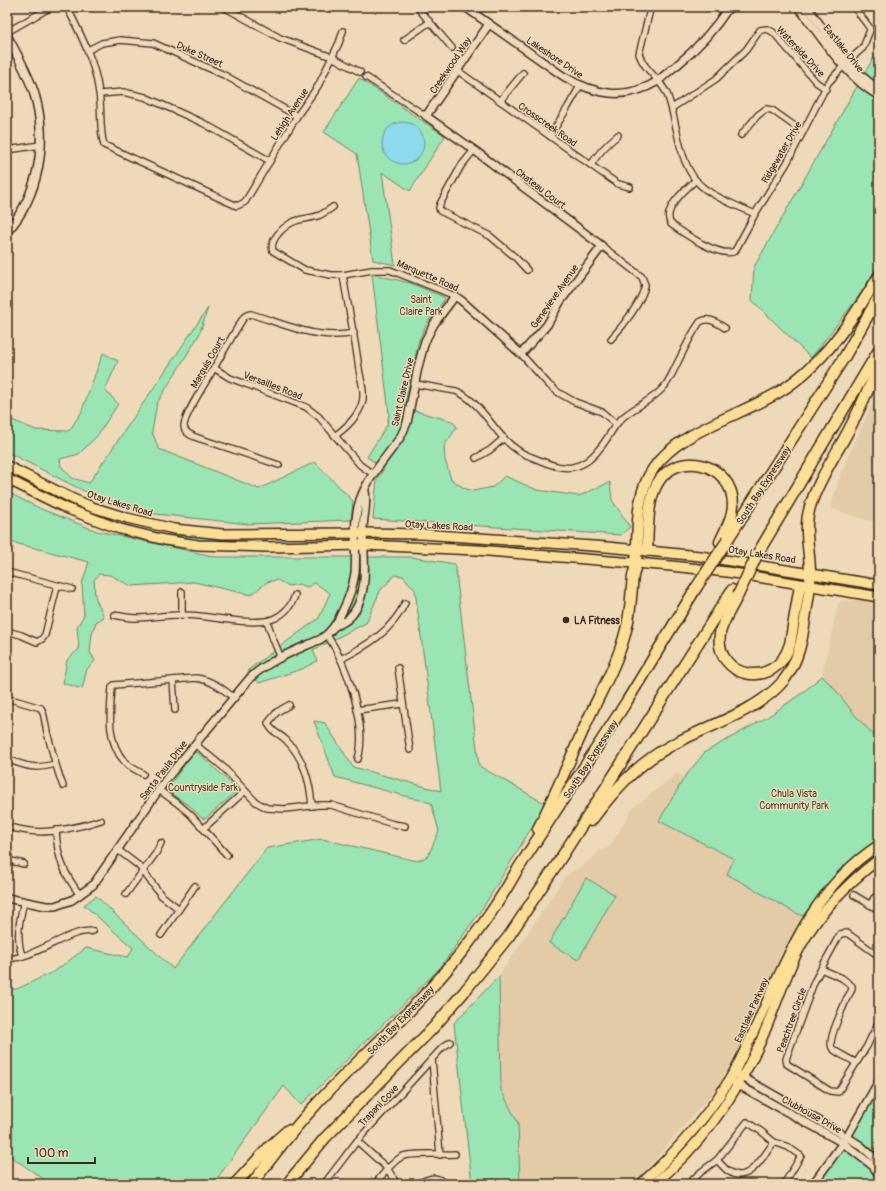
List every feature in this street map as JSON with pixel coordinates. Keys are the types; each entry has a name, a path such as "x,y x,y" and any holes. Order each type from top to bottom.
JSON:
{"highway":[{"path":"516,872 552,800 621,648 630,614 633,573 636,563 639,504 642,492 650,474 662,457 681,441 770,397 804,374 835,340 860,306 879,276"},
{"name":"South Bay Expressway","path":"252,1184 280,1147 313,1108 413,1008 440,978 466,948 501,900 516,872 627,701 699,585 724,540 842,362 879,296"},
{"path":"288,1184 296,1172 336,1128 433,1028 509,936 735,593 879,350"},
{"path":"735,593 721,631 721,648 726,660 735,668 747,674 759,674 775,668 787,653 805,585 810,573 806,530 810,506 817,489 852,425 879,366"},
{"path":"647,551 648,523 652,497 656,485 664,475 671,470 687,464 700,464 712,469 722,477 730,489 732,497 732,510 724,540"},
{"path":"559,861 612,794 640,766 673,744 755,705 780,684 792,668 800,649 805,585"},
{"path":"235,1184 272,1144 313,1108"}],"main road":[{"path":"7,36 35,96 41,129 40,159 28,199 17,219 7,231"},
{"name":"Otay Lakes Road","path":"7,466 92,507 174,530 222,534 421,534 636,550 700,556 879,585"},
{"path":"7,472 23,479 29,477"},
{"path":"7,479 88,518 127,531 165,540 198,545 268,547 360,546 478,550 727,572 879,597"},
{"name":"Eastlake Parkway","path":"641,1184 696,1128 721,1094 751,1039 784,963 806,922 830,889 855,862 879,845"},
{"name":"Eastlake Parkway","path":"654,1184 678,1163 698,1140 719,1114 740,1081 758,1047 774,1011 796,955 813,926 828,906 845,888 879,859"},
{"path":"803,942 802,937 807,926 806,922"}],"street":[{"path":"7,32 51,7"},
{"path":"67,7 88,50 100,94 123,92 145,97 203,123 270,161"},
{"path":"224,7 288,42 332,57 360,72"},
{"path":"417,7 452,48"},
{"name":"Lakeshore Drive","path":"465,7 563,76 580,86 594,91 613,94 645,88 659,80 693,52 708,36 730,7"},
{"path":"650,7 639,54 646,67 659,80 666,92 672,108 687,166 703,188 715,196 755,214"},
{"name":"Eastlake Drive","path":"798,7 846,63 879,89"},
{"name":"Eastlake Drive","path":"807,7 862,86 879,96"},
{"name":"Ridgewater Drive","path":"696,180 683,191 668,211 668,221 692,239 723,253 732,253 735,251 755,214 787,163 828,82 863,48 870,30 854,7"},
{"path":"404,40 430,22"},
{"name":"Creekwood Way","path":"426,116 489,24"},
{"name":"Waterside Drive","path":"672,108 716,80 746,50 760,30 764,29 773,32 816,82 826,88"},
{"name":"Lehigh Avenue","path":"100,94 102,136 104,145 237,206 245,202 318,86 332,57 342,31"},
{"name":"Duke Street","path":"88,50 102,43 120,40 153,43 224,75 298,116"},
{"name":"Crosscreek Road","path":"458,71 591,166 618,184 630,187"},
{"path":"500,101 523,73"},
{"name":"Chateau Court","path":"366,77 426,116 474,150 642,277 645,285 642,294 630,316 611,339"},
{"path":"550,136 580,86"},
{"path":"741,135 758,115 766,110 772,110 803,132"},
{"path":"591,166 598,154 618,135"},
{"path":"7,150 41,145"},
{"path":"474,150 461,166 440,204 440,211 490,236 515,257 527,270"},
{"name":"Marquette Road","path":"333,207 319,216 293,222 282,230 274,240 272,247 274,252 305,270 331,275 343,275 372,270 390,270 455,296 521,354 549,385 575,402 602,412 616,424"},
{"name":"Genevieve Avenue","path":"521,354 547,325 560,302 602,246"},
{"path":"335,436 351,423 361,406 363,391 354,333 347,306 343,275"},
{"name":"Saint Claire Drive","path":"359,533 366,500 364,491 373,474 401,436 407,423 418,367 425,341 434,324 455,296"},
{"name":"Marquis Court","path":"279,465 189,434 184,427 204,384 247,314 293,328 322,334 343,335 354,333"},
{"path":"415,384 456,391 466,396 504,438 523,454 555,466 572,468 585,463 593,457 605,442 616,424 624,416 658,393 664,387 700,322 706,319 711,320 725,328"},
{"name":"Versailles Road","path":"214,368 230,378 306,407 319,417 360,465 373,474"},
{"path":"476,458 490,450 504,438"},
{"name":"Santa Paula Drive","path":"334,626 348,620 357,608 362,593 364,576 359,533"},
{"name":"Santa Paula Drive","path":"7,898 46,906 55,906 65,904 93,885 159,790 250,678 257,671 327,635 334,626 349,597 353,585 360,546"},
{"path":"7,572 72,589"},
{"path":"7,631 37,642 42,639 45,635 57,586"},
{"path":"182,592 182,614"},
{"path":"114,615 134,618 182,614 246,621 267,621 285,611 290,606 295,595"},
{"path":"341,659 368,644 382,633 400,615 405,603"},
{"path":"267,621 281,658"},
{"path":"327,635 341,659 353,690 360,731 360,751 358,759"},
{"path":"398,668 402,704 410,750"},
{"path":"142,774 125,763 118,753 112,738 112,687 114,685 192,678 205,679 217,685 234,698"},
{"path":"173,680 175,710"},
{"path":"7,698 41,708 44,712 45,724 55,764 63,786"},
{"path":"357,710 402,704"},
{"path":"289,705 277,712 268,723 270,728 288,743 305,768 309,780 312,806"},
{"path":"195,744 223,767 256,802 267,808 285,809 312,806 331,806 393,824 405,826"},
{"path":"7,760 30,767 55,764"},
{"path":"159,790 190,814 227,855"},
{"path":"204,828 245,791"},
{"path":"7,826 30,831 56,830 82,827 101,820"},
{"path":"56,830 57,851 63,869 80,895"},
{"path":"126,894 161,843"},
{"path":"118,850 133,861 161,895 178,909"},
{"path":"7,860 24,864"},
{"path":"160,935 195,886"},
{"path":"870,905 874,898 879,894"},
{"path":"854,895 879,910"},
{"path":"22,956 18,938 18,927 24,902"},
{"path":"7,958 22,956 79,932 93,931"},
{"name":"Peachtree Circle","path":"856,1063 838,1092 830,1091 787,1064 786,1059 814,982 840,934 847,933 879,956"},
{"path":"820,969 842,978 852,986 831,1043 831,1046 835,1050 856,1063 868,1044 879,1021"},
{"name":"Trapani Cove","path":"324,1184 357,1141 442,1048 450,1042"},
{"path":"432,1059 440,1155"},
{"name":"Clubhouse Drive","path":"734,1071 740,1081"},
{"name":"Clubhouse Drive","path":"729,1080 740,1081 845,1140 861,1146 879,1162"},
{"path":"814,1184 845,1140 879,1081"},
{"path":"688,1184 717,1160 747,1122 774,1142 788,1147 802,1156 784,1184"},
{"name":"Clubhouse Drive","path":"845,1140 873,1166 879,1175"},
{"path":"357,1141 388,1168 397,1184"},
{"path":"717,1160 728,1171 734,1174 742,1175 754,1169 774,1142"},
{"path":"375,1184 388,1168 403,1157 416,1155 455,1154"},
{"path":"418,1184 433,1178 438,1178 444,1184"}],"shaded area":[{"path":"879,389 879,524 830,508 841,473"},
{"path":"861,600 879,603 879,741 855,715 835,689 822,676 838,604 841,601"},
{"path":"677,773 684,778 660,822 734,859 727,874 803,916 781,954 743,1040 718,1086 635,1183 520,1184 518,1123 501,1090 499,976 565,877 592,859 600,850 610,847 633,808"}],"green space":[{"path":"879,48 879,263 862,292 811,358 752,300 754,267"},
{"path":"359,78 445,136 410,191 382,172 395,265 373,260 357,154 324,132"},
{"name":"Saint Claire Park","path":"372,274 410,283 444,297 445,299 427,323 419,340 404,408 452,421 457,427 444,446 445,460 451,479 464,488 473,491 493,487 505,476 537,490 579,496 610,482 612,500 630,527 621,535 373,519 377,479 384,469 367,457 387,425 389,413"},
{"path":"208,308 199,335 157,403 152,432 159,449 259,489 315,462 353,501 351,520 248,524 146,513 84,491 7,452 7,418 36,430 69,431 81,413 103,353 118,361 105,390 118,404 97,436 79,454 60,459 61,466 72,478 89,483"},
{"path":"7,492 41,509 97,531 217,557 411,557 455,564 479,766 546,804 484,906 440,968 301,1105 284,1086 213,1184 51,1184 7,1154 7,989 17,989 55,971 86,948 128,957 133,948 84,905 96,896 173,969 267,848 322,839 417,861 428,856 439,831 431,803 335,777 314,721 325,723 353,767 441,791 415,590 403,576 395,575 380,591 366,623 313,650 317,661 302,669 259,683 248,670 319,618 330,593 315,583 307,587 299,584 289,586 277,580 267,582 251,595 194,582 131,586 110,575 99,574 94,580 95,594 104,617 96,622 92,633 90,652 95,661 87,669 82,689 63,683 67,660 79,649 77,627 84,615 82,584 89,562 7,541"},
{"path":"167,532 201,537 231,539 233,542 202,541 171,537"},
{"name":"Chula Vista Community Park","path":"822,676 879,741 879,840 838,875 820,894 803,916 727,874 734,859 659,821 684,778 705,752 766,718 802,693"},
{"name":"Countryside Park","path":"197,752 236,788 236,792 205,819 191,807 167,791 166,787 170,785 193,753"},
{"path":"586,878 615,895 578,960 549,943"},
{"path":"499,976 501,1090 518,1123 520,1184 472,1184 454,1023"},
{"path":"879,1080 879,1184 815,1184"}],"water":[{"path":"399,122 407,122 415,125 421,131 424,143 421,155 415,161 407,164 399,164 391,161 385,155 382,147 382,139 385,131 391,125"}],"place":[{"name":"LA Fitness","path":"566,620"}]}
